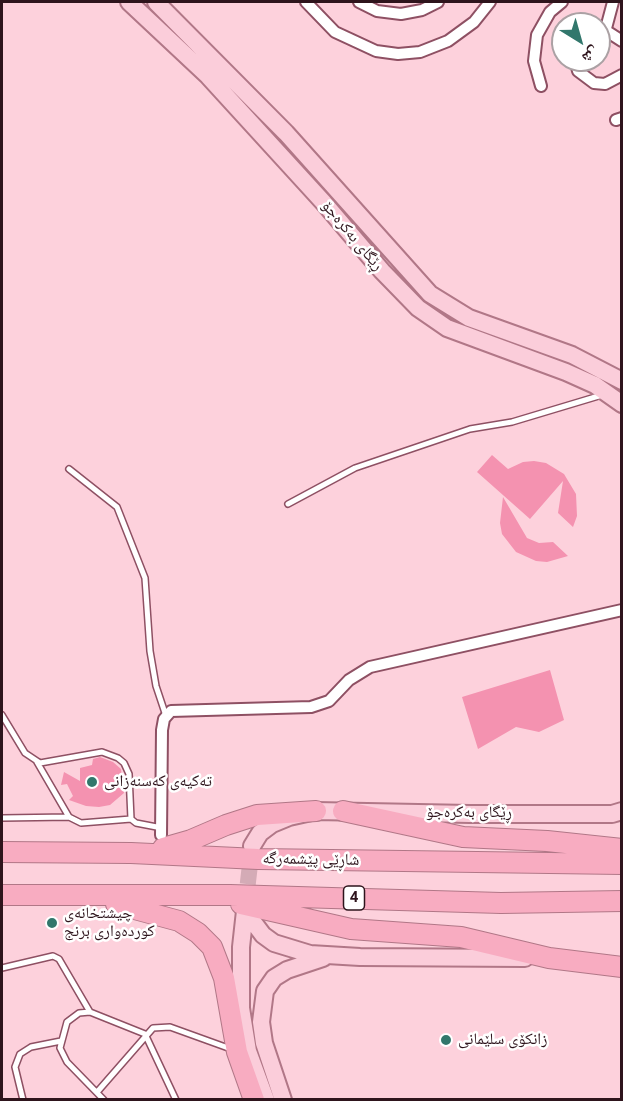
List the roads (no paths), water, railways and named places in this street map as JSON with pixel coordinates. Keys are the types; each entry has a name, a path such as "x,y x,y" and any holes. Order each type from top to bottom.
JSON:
{"highway":[{"path":"131,853 178,844 257,815 316,810"},
{"path":"343,811 464,837 547,841 621,849"},
{"name":"شاڕێی پێشمەرگە","path":"2,852 131,853 258,859 621,864"},
{"name":"4","path":"2,895 206,896 501,903 621,901"},
{"path":"206,896 351,929 461,937 549,958 621,967"},
{"path":"87,897 170,918 206,939 218,958 224,978 237,1052 254,1100"}],"main road":[{"name":"ڕێگای بەکرەجۆ","path":"129,2 208,76 324,203 382,272 418,308 456,332 566,372 617,399"},
{"name":"ڕێگای بەکرەجۆ","path":"156,2 286,133 430,294 469,318 572,355 621,381"},
{"name":"ڕێگای بەکرەجۆ","path":"252,846 260,833 272,824 316,810 618,813"},
{"path":"266,1100 252,1065 241,1008 241,947 245,910 263,935 274,943 297,952 331,957 621,957"},
{"path":"283,1100 262,1031 265,991 274,978 287,970 331,957"}],"street":[{"path":"306,2 335,32 376,51 398,54 420,52 448,41 474,22 490,2"},
{"path":"359,2 377,11 401,14 423,10 438,2"},
{"path":"541,86 534,61 537,35 550,12 562,2"},
{"path":"579,72 594,83 605,84 621,75"},
{"path":"161,832 162,730 165,716 178,710 311,707 329,701 349,680 370,667 621,610"}],"lane":[{"path":"288,504 355,468 470,429 617,399"},
{"path":"69,469 117,507 146,578 150,651 156,686 165,716"},
{"path":"2,715 25,753 36,761 44,763 102,752 118,758 124,763 129,774 131,819"},
{"path":"36,761 69,817"},
{"path":"2,818 69,817 81,823 131,819 161,832"},
{"path":"2,968 53,956 59,959 90,1012"},
{"path":"104,1100 98,1091 67,1062 60,1048 67,1022 73,1016 90,1012 145,1034 176,1100"},
{"path":"98,1091 145,1034 153,1028 170,1027 237,1052"},
{"path":"23,1100 15,1066 20,1054 31,1047 61,1041"}],"tunnel":[{"path":"245,908 252,847"}],"place":[{"name":"تەکیەی کەسنەزانی","path":"92,782"},
{"name":"چيشتخانەی کوردەواری برنج","path":"52,923"},
{"name":"زانکۆی سلێمانی","path":"446,1040"}]}
